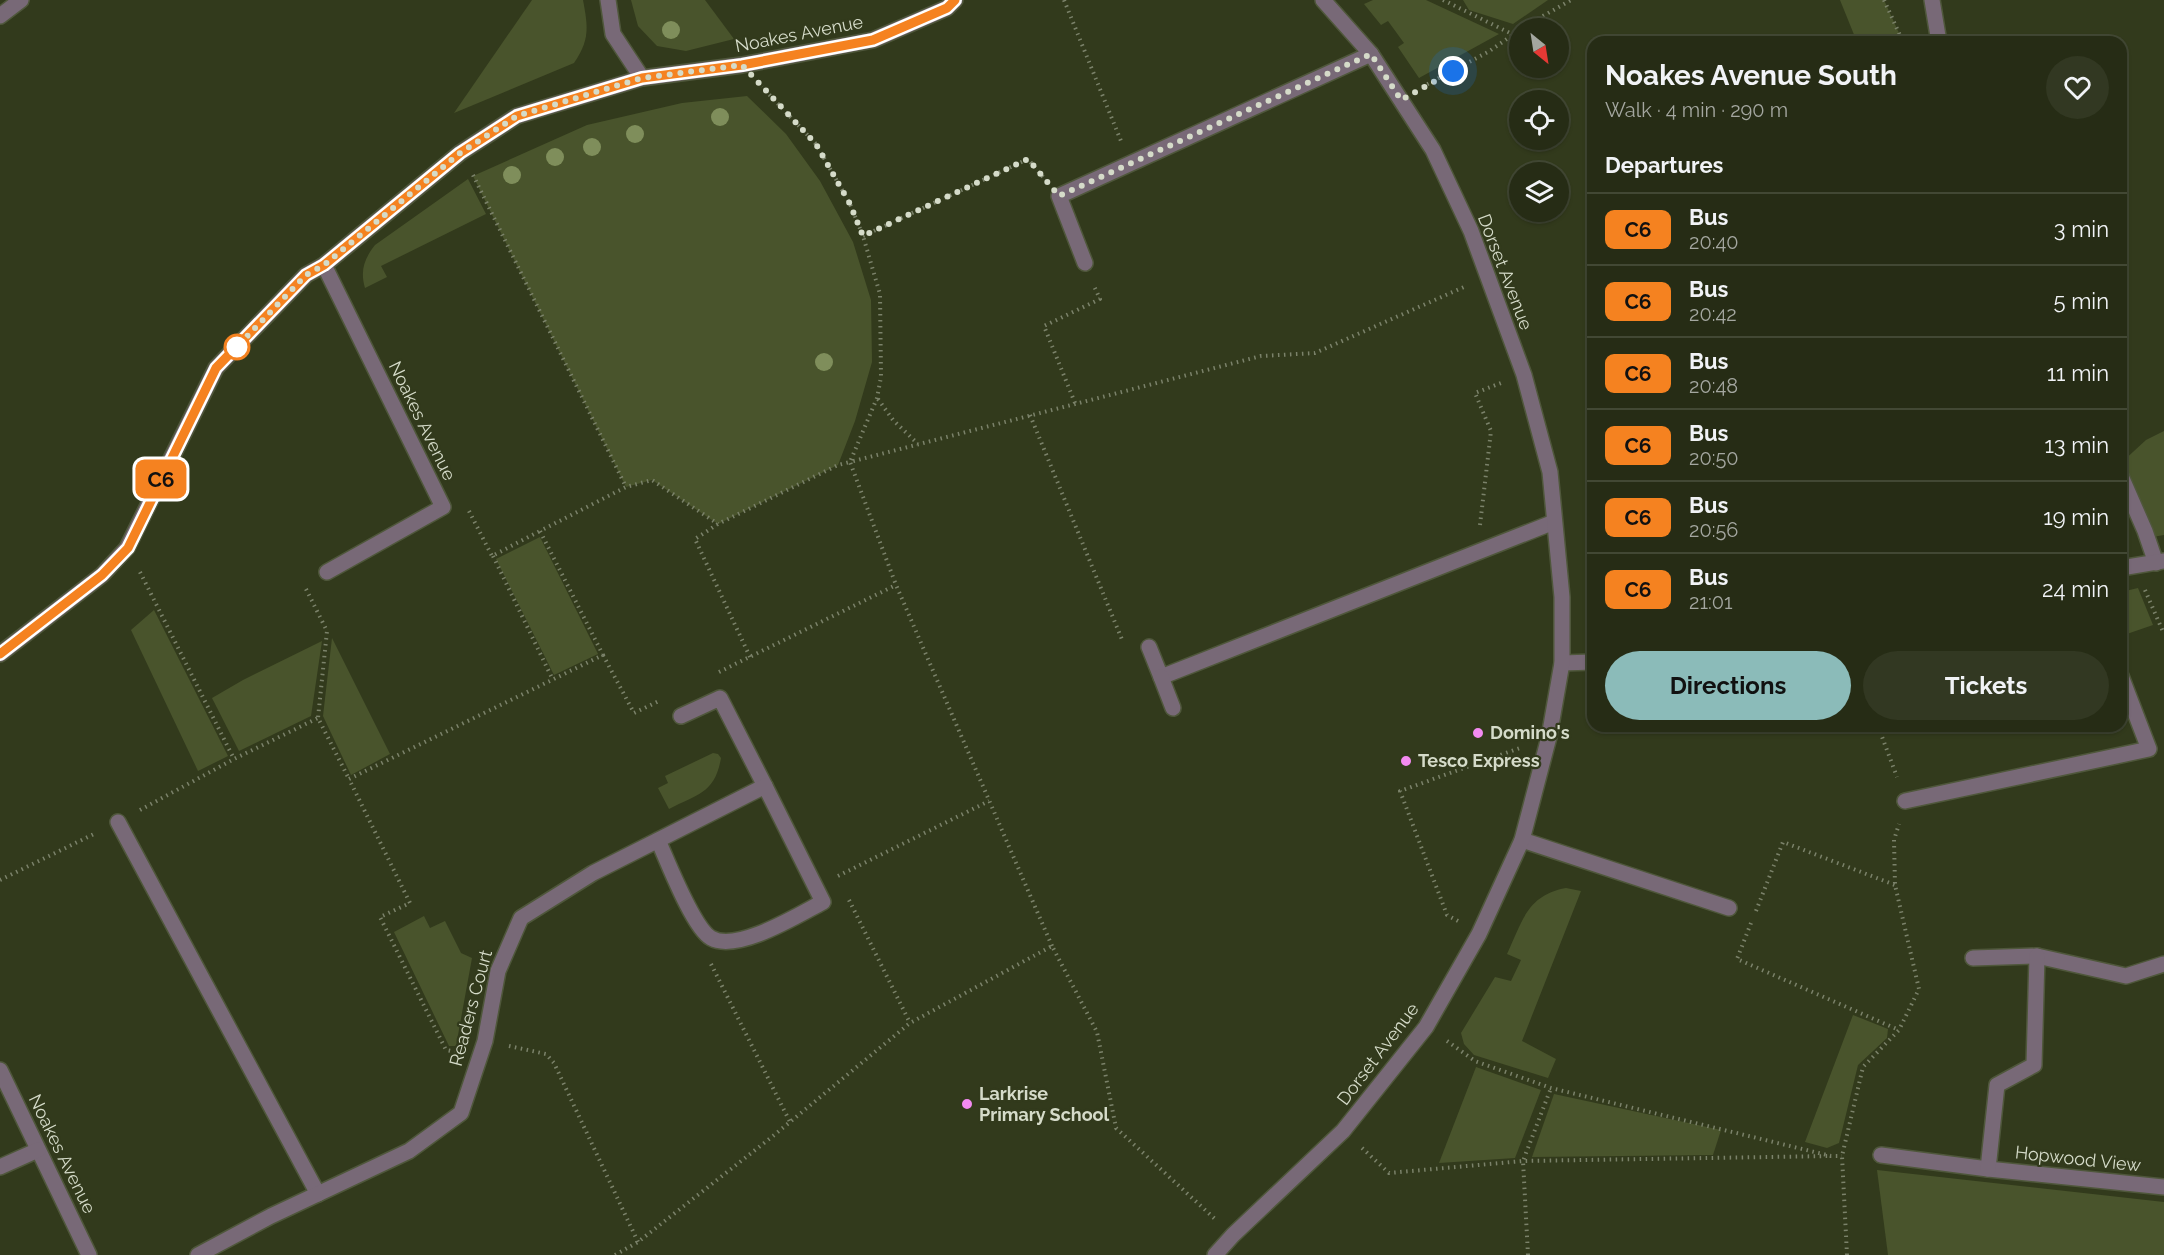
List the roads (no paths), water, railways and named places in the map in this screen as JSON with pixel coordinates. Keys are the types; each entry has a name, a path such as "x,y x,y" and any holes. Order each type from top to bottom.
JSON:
{"street":[{"path":"0,16 21,0"},
{"path":"608,0 613,34 642,78"},
{"name":"Noakes Avenue","path":"0,654 102,575 128,548 216,368 306,275 324,265 460,153 517,116 642,78 742,65 873,40 947,8 955,0"},
{"name":"Dorset Avenue","path":"1215,1255 1233,1234 1343,1131 1426,1028 1479,934 1522,840 1549,737 1562,663 1562,597 1550,472 1524,375 1486,277 1471,231 1433,150 1371,54 1323,0"},
{"path":"1932,0 1939,36"},
{"path":"1085,263 1059,196 1371,54"},
{"name":"Noakes Avenue","path":"324,265 443,507 327,572"},
{"path":"2127,490 2160,562 2128,567"},
{"path":"1161,677 1554,522"},
{"path":"1149,647 1173,708"},
{"path":"1562,663 1587,662"},
{"path":"1905,801 2149,749 2127,692"},
{"path":"658,840 686,903 710,938 727,942 748,939 823,902 720,698 681,717"},
{"name":"Readers Court","path":"198,1255 271,1216 409,1151 460,1113 482,1048 498,971 521,918 592,873 765,786"},
{"path":"118,822 318,1194"},
{"path":"1522,840 1729,908"},
{"path":"1972,958 2037,956 2126,976 2164,964"},
{"name":"Hopwood View","path":"1988,1169 1997,1084 2034,1065 2037,956"},
{"name":"Noakes Avenue","path":"0,1070 89,1255"},
{"path":"0,1167 38,1150"},
{"name":"Hopwood View","path":"1881,1155 1988,1169 2164,1187"}],"place":[{"name":"Domino's","path":"1478,733"},
{"name":"Tesco Express","path":"1406,761"},
{"name":"Larkrise Primary School","path":"967,1104"}]}
